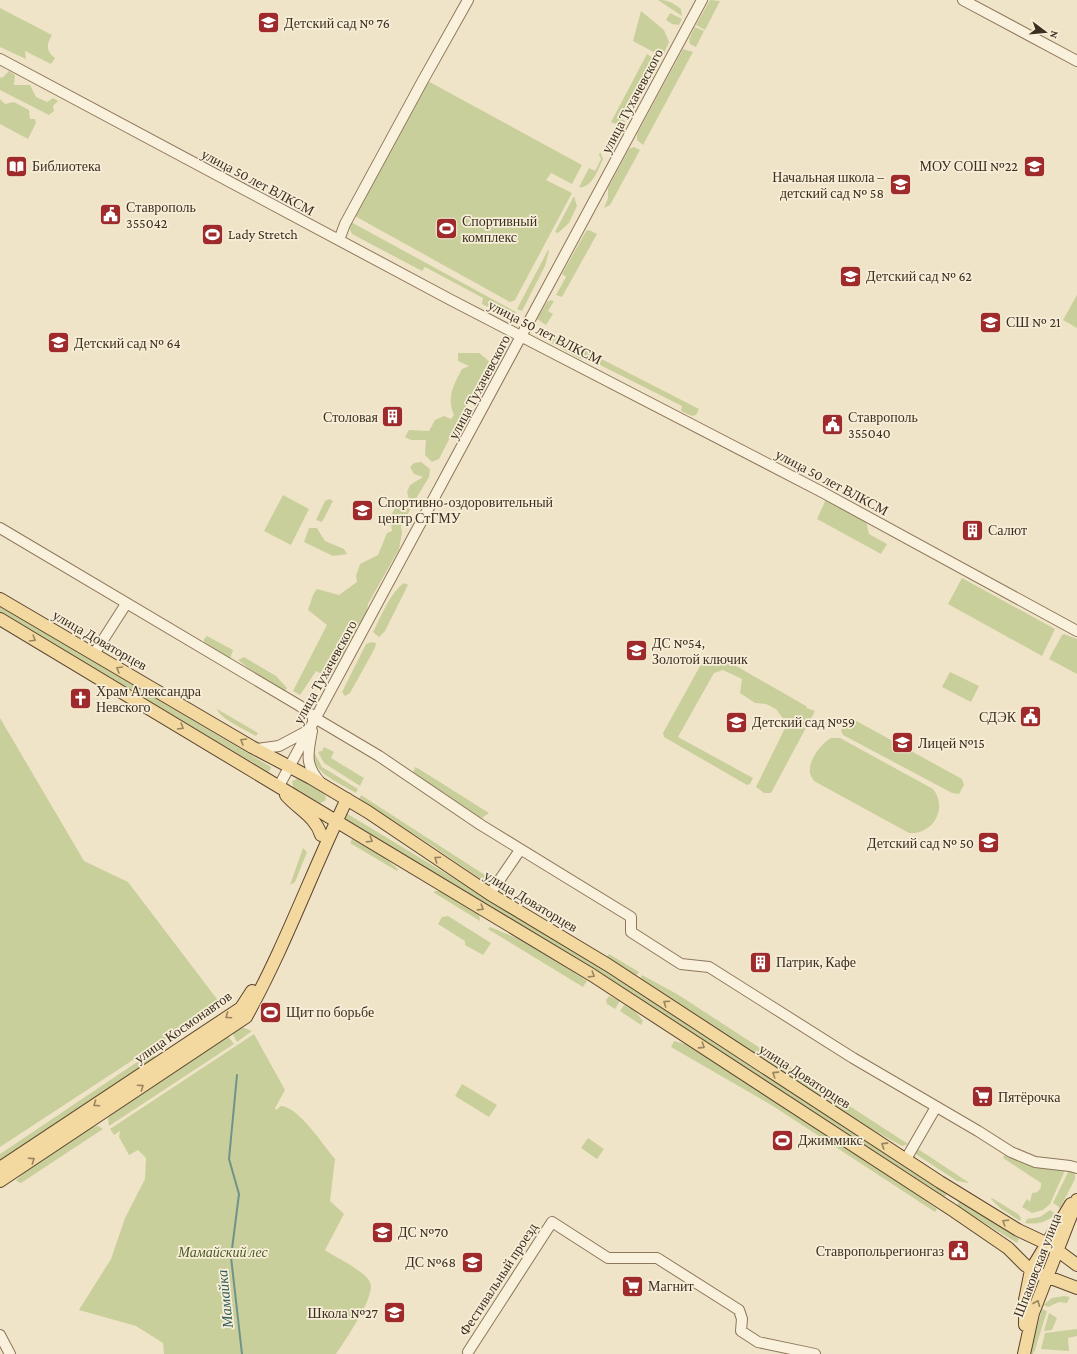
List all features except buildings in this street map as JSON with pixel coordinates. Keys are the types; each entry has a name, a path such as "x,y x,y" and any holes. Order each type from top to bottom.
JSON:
{"main road":[{"name":"улица Доваторцев","path":"0,600 257,749 290,766 343,797 490,894 608,965 906,1159 1018,1230 1040,1240 1077,1266"},
{"path":"0,619 279,786 333,815 352,829 648,1011 984,1231 1008,1248 1028,1267 1052,1279 1077,1288"},
{"path":"279,786 288,798 314,820 324,837"},
{"path":"324,837 333,815 343,797"},
{"path":"324,837 339,830 352,829"},
{"name":"улица Космонавтов","path":"0,1168 241,1008 256,986 324,837"},
{"name":"улица Космонавтов","path":"0,1181 246,1017 262,989 324,837"},
{"name":"Шпаковская улица","path":"1026,1341 1025,1300 1028,1267 1077,1196"},
{"name":"Шпаковская улица","path":"1024,1354 1033,1313 1077,1200"}],"street":[{"path":"339,240 348,219 468,0"},
{"name":"улица Тухачевского","path":"279,786 702,0"},
{"path":"963,0 1077,61"},
{"name":"улица 50 лет ВЛКСМ","path":"0,59 339,240 822,492 1077,631"},
{"path":"0,528 300,706 313,716 307,757 311,769 323,785"},
{"path":"94,654 126,604"},
{"path":"257,749 279,746 312,723"},
{"path":"312,723 386,760 520,850 631,917 631,932 681,964 709,967 853,1058 1023,1158 1077,1168"},
{"path":"490,894 520,850"},
{"path":"906,1159 936,1106"},
{"name":"Фестивальный проезд","path":"468,1352 552,1222 608,1258 657,1258 739,1310 742,1319 741,1331 753,1340 815,1354"},
{"path":"0,1335 10,1354"}],"green space":[{"path":"658,0 670,2 681,9 682,16"},
{"path":"710,0 720,1 705,30 696,25"},
{"path":"0,8 52,35 48,48 50,53 55,58 51,64 25,51 26,59 0,47"},
{"path":"641,11 664,30 669,42 664,53 657,54 633,41"},
{"path":"670,13 682,19 679,25 672,24 666,20"},
{"path":"695,27 704,31 696,47 690,44 689,39"},
{"path":"683,49 693,52 643,145 637,140 637,134"},
{"path":"647,54 656,60 656,69 651,66 622,119 626,122 621,125 611,122"},
{"path":"9,71 15,75 14,85 30,85 36,97 47,102 53,98 58,101 53,106 54,111 49,115 0,90 0,77 2,78"},
{"path":"426,80 582,165 572,184 551,173 546,180 572,193 515,300 510,302 353,215"},
{"path":"0,99 5,104 14,102 29,110 30,119 35,119 36,123 28,139 0,124"},
{"path":"634,147 640,150 610,205 604,208 608,198 608,188 629,149"},
{"path":"600,152 603,159 594,178 588,185 579,187 589,168 595,171 601,159 599,155"},
{"path":"574,196 577,206 569,223 558,233 555,232"},
{"path":"351,222 516,312 513,319 482,304 483,298 425,267 422,271 352,234 350,230"},
{"path":"589,230 597,234 562,297 556,295 566,277 562,274 586,231"},
{"path":"548,250 545,266 522,311 517,309"},
{"path":"1077,295 1077,328 1063,320"},
{"path":"551,300 554,301 548,311 553,314 546,325 537,319 547,302"},
{"path":"549,332 699,409 696,415 692,416 681,411 682,406 584,357 581,359 546,340"},
{"path":"458,353 479,353 489,361 439,459 432,462 425,455 426,440 411,440 405,437 409,430 429,431 435,420 444,416 451,419 454,415 451,403 452,391 462,369 469,366 458,361"},
{"path":"421,462 430,469 429,477 414,502 409,499 407,492 410,485 423,477 414,474 410,467 414,463"},
{"path":"283,495 309,509 291,545 264,531"},
{"path":"329,499 333,501 322,522 316,520 325,501"},
{"path":"826,499 866,521 869,534 887,544 881,554 817,519"},
{"path":"399,501 409,504 411,508 401,526 402,533 399,549 368,604 366,615 331,675 328,677 316,671 300,695 293,691 327,625 308,610 313,595 317,589 339,595 357,582 356,576 360,564 378,555 387,533 392,531 391,523 388,521"},
{"path":"309,528 317,528 325,541 344,549 347,554 333,556 304,542"},
{"path":"962,578 1055,629 1042,656 948,604"},
{"path":"404,583 408,585 385,631 379,637 373,632 390,599"},
{"path":"0,606 271,767 269,772 0,613"},
{"path":"1064,634 1077,639 1077,674 1049,659 1062,635"},
{"path":"207,636 233,650 230,659 204,642 204,639"},
{"path":"372,642 376,643 375,648 350,693 345,696 342,692 366,644"},
{"path":"717,655 806,706 807,708 815,711 771,793 764,793 756,787 787,724 776,709 766,704 755,703 740,693 742,679 723,670 714,673 678,737 753,778 750,784 747,785 664,737 663,733 705,657"},
{"path":"244,657 276,676 287,688 285,691 253,672 238,660"},
{"path":"950,672 979,686 971,702 942,687"},
{"path":"217,709 258,733 256,736 234,724 219,713"},
{"path":"0,718 84,861 128,882 220,1003 0,1147"},
{"path":"851,718 962,779 964,785 959,794 952,793 843,735 841,731 846,719"},
{"path":"831,738 840,738 933,789 937,796 939,811 932,825 925,830 909,833 814,781 810,774 811,763 819,748"},
{"path":"324,747 334,752 331,758 364,778 360,786 324,763 318,752 322,751"},
{"path":"313,752 322,767 358,789 356,793 322,772 317,766"},
{"path":"415,767 489,813 482,818 473,814 416,777 413,773"},
{"path":"299,778 324,794 326,797 325,801 320,803 293,787 292,781"},
{"path":"361,795 491,879 488,884 359,799"},
{"path":"346,813 599,966 947,1193 945,1197 596,970 344,818"},
{"path":"352,839 381,855 398,869 397,871 350,843"},
{"path":"303,848 307,852 295,882 290,885"},
{"path":"440,891 479,914 480,921 433,892"},
{"path":"448,916 491,943 483,955 465,945 465,941 438,924 442,917"},
{"path":"490,927 529,943 587,981 583,987 488,929"},
{"path":"609,954 639,972 636,976 606,958"},
{"path":"642,975 677,994 908,1144 902,1146 862,1124 640,979"},
{"path":"609,996 620,1001 615,1009 607,1004 606,1000"},
{"path":"624,1005 635,1011 643,1021 641,1025 620,1011"},
{"path":"242,1027 252,1031 237,1042 232,1033"},
{"name":"Мамайский лес","path":"254,1034 285,1090 275,1108 276,1110 281,1106 288,1108 295,1113 310,1128 335,1159 330,1201 344,1214 325,1250 362,1273 367,1278 370,1282 371,1288 369,1297 359,1318 336,1354 164,1354 163,1343 136,1326 79,1310 111,1259 125,1218 145,1179 146,1158 138,1150 129,1155 119,1137 120,1131 204,1074 114,1135 110,1129"},
{"path":"228,1036 234,1044 109,1126 108,1118 113,1113"},
{"path":"674,1041 688,1045 880,1169 937,1209 935,1212 773,1106 671,1047"},
{"path":"149,1054 153,1054 155,1057 142,1070 0,1163 0,1154"},
{"path":"462,1084 497,1105 489,1117 455,1096"},
{"path":"98,1126 103,1129 21,1183 16,1180 31,1167 92,1127"},
{"path":"588,1138 604,1149 597,1159 581,1148"},
{"path":"915,1147 968,1183 957,1181 914,1153"},
{"path":"1005,1154 1066,1168 1050,1204 1043,1210 1032,1213 1022,1207 1027,1199 1030,1202 1032,1193 1039,1190 1041,1183 1003,1158"},
{"path":"1069,1170 1075,1174 1075,1179 1060,1208 1053,1203"},
{"path":"992,1198 1018,1214 1021,1218 1020,1221 1000,1208 991,1199"},
{"path":"959,1201 1019,1239 1017,1243 957,1206"},
{"path":"1050,1210 1056,1214 1049,1219 1034,1224 1025,1223 1027,1219 1040,1217"},
{"path":"1064,1296 1070,1297 1067,1303 1059,1302 1048,1307 1043,1305 1052,1298"},
{"path":"1042,1309 1047,1311 1035,1350 1033,1354 1030,1354"},
{"path":"1049,1313 1057,1318 1052,1330 1044,1331"},
{"path":"1077,1329 1077,1336 1068,1338 1069,1351 1041,1349 1045,1333"}],"waterway":[{"name":"Мамайка","path":"237,1075 229,1159 239,1194 231,1257 242,1354"}],"place":[{"name":"Детский сад № 76","path":"269,23"},
{"name":"Библиотека","path":"17,166"},
{"name":"МОУ СОШ №22","path":"1034,166"},
{"name":"Начальная школа – детский сад № 58","path":"900,185"},
{"name":"Ставрополь 355042","path":"110,215"},
{"name":"Спортивный комплекс","path":"447,229"},
{"name":"Lady Stretch","path":"213,234"},
{"name":"Детский сад № 62","path":"851,276"},
{"name":"СШ № 21","path":"991,322"},
{"name":"Детский сад № 64","path":"59,343"},
{"name":"Столовая","path":"393,417"},
{"name":"Ставрополь 355040","path":"832,425"},
{"name":"Спортивно-оздоровительный центр СтГМУ","path":"362,510"},
{"name":"Салют","path":"973,530"},
{"name":"ДС №54, Золотой ключик","path":"636,651"},
{"name":"Храм Александра Невского","path":"80,699"},
{"name":"СДЭК","path":"1031,717"},
{"name":"Детский сад №59","path":"737,722"},
{"name":"Лицей №15","path":"902,743"},
{"name":"Детский сад № 50","path":"989,843"},
{"name":"Патрик, Кафе","path":"761,962"},
{"name":"Щит по борьбе","path":"270,1012"},
{"name":"Пятёрочка","path":"983,1097"},
{"name":"Джиммикс","path":"782,1140"},
{"name":"ДС №70","path":"382,1232"},
{"name":"Ставропольрегионгаз","path":"959,1251"},
{"name":"ДС №68","path":"472,1262"},
{"name":"Магнит","path":"633,1286"},
{"name":"Школа №27","path":"394,1313"}]}
